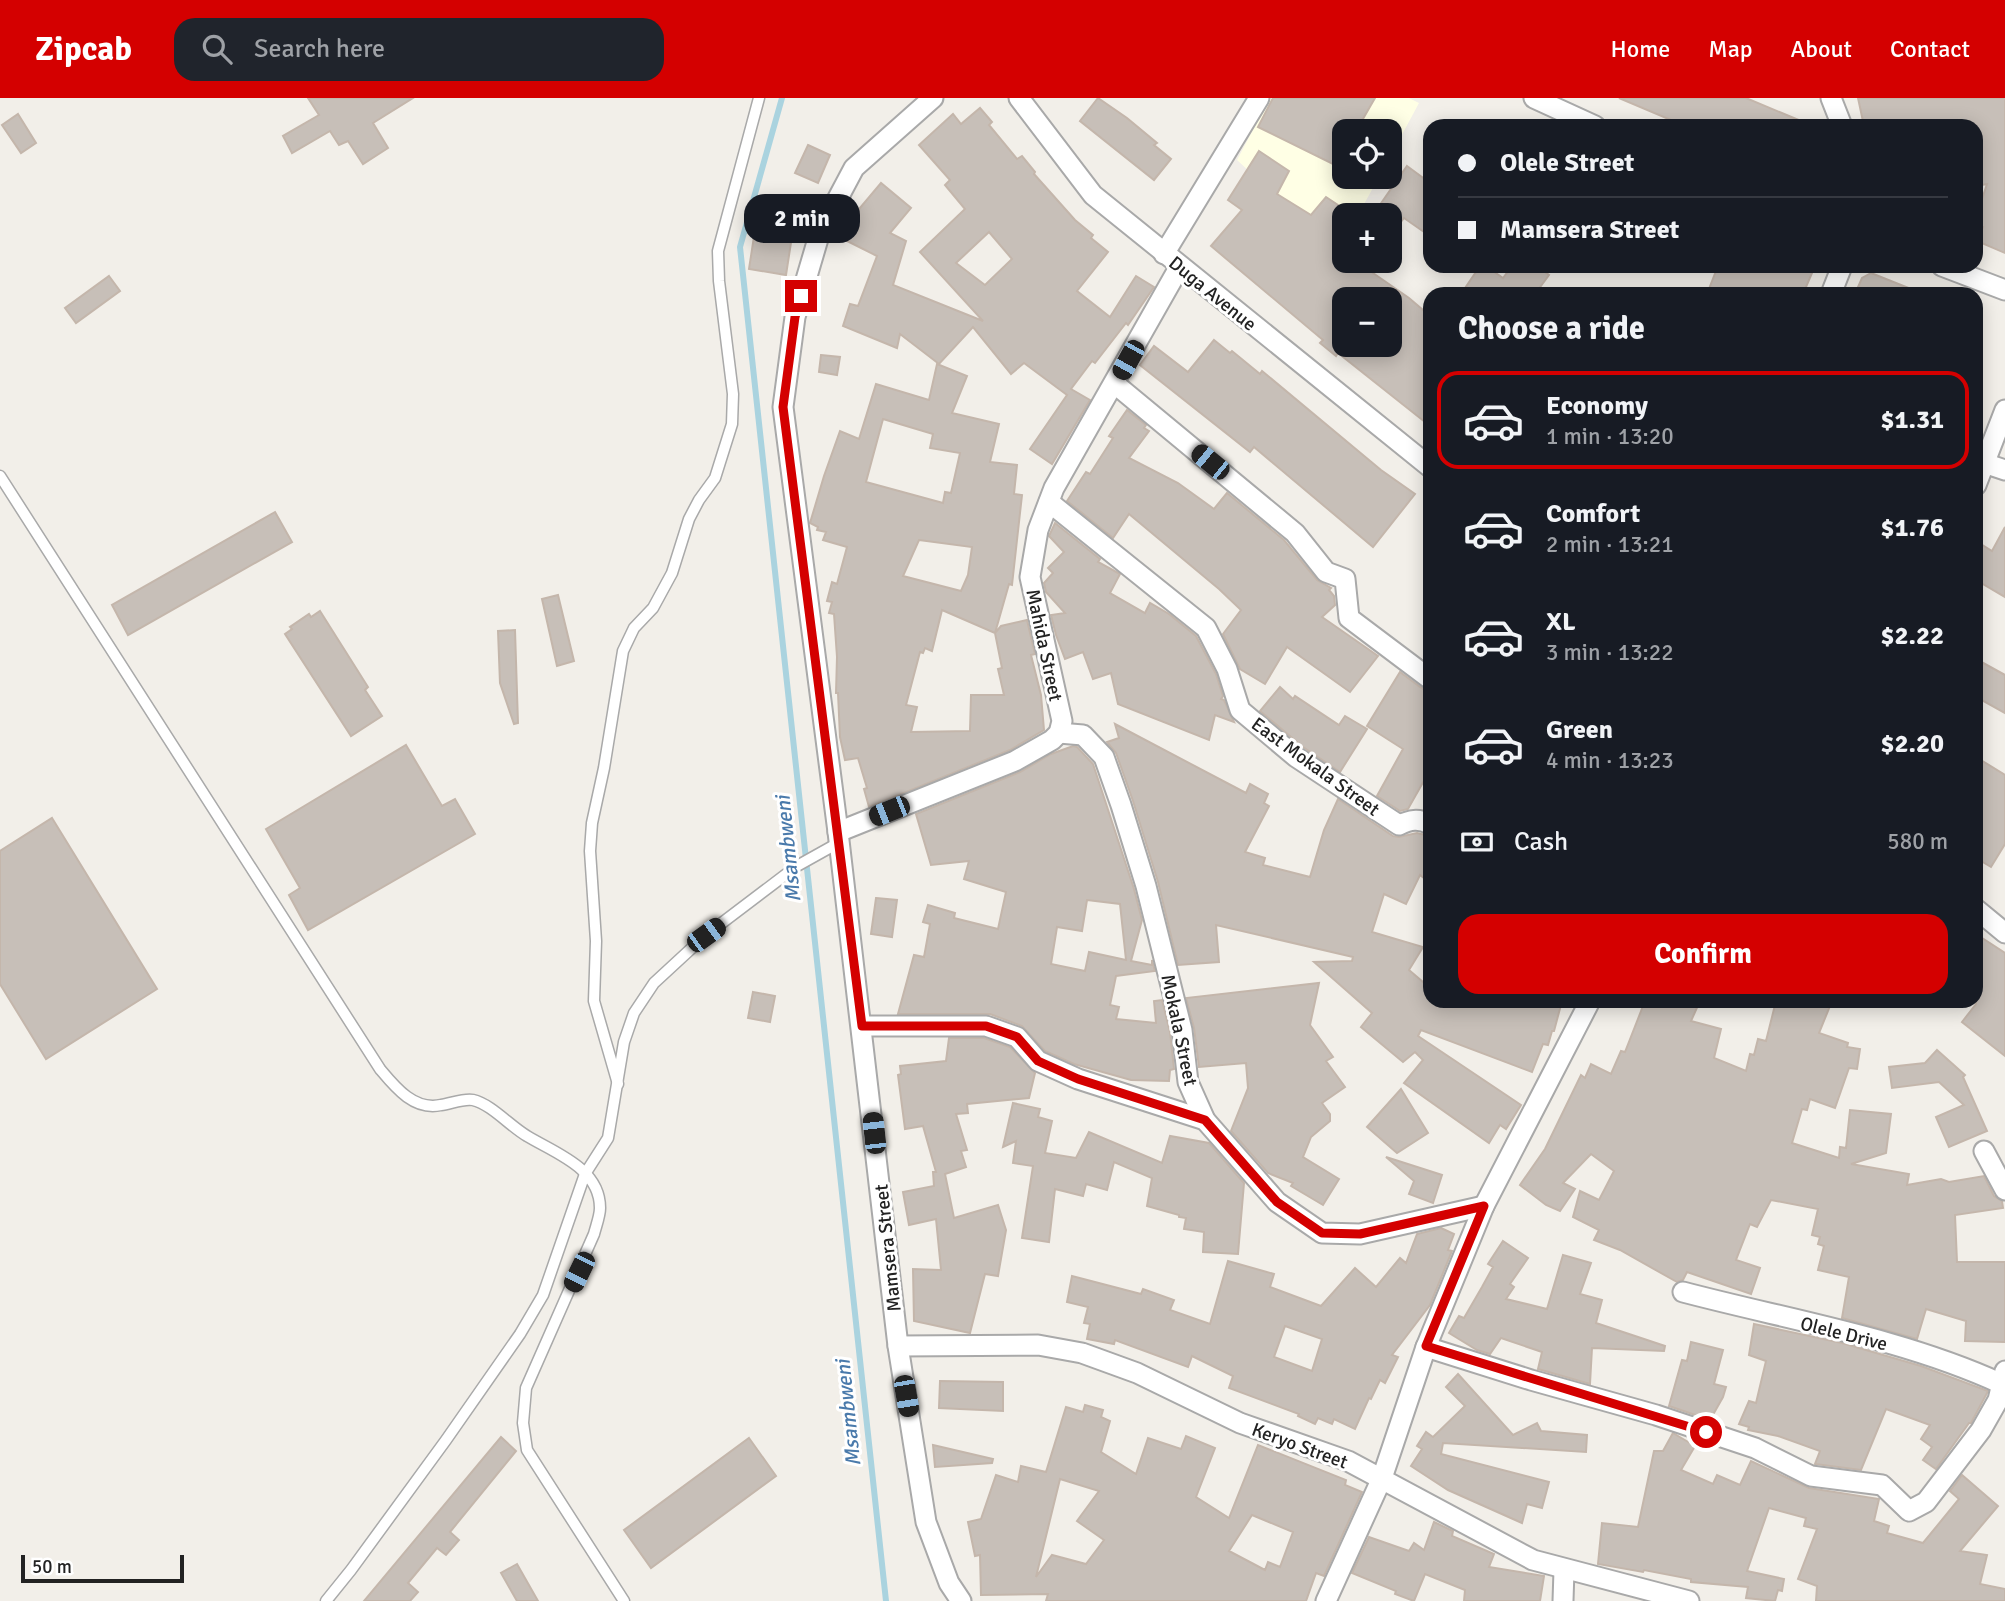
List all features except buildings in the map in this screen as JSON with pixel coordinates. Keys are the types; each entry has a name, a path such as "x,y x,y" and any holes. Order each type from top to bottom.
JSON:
{"street":[{"name":"Mamsera Street","path":"933,98 854,168 820,232 795,317 783,407 839,837 898,1346 926,1522 949,1583 961,1601"},
{"name":"Duga Avenue","path":"1019,98 1093,195 1423,461"},
{"path":"1164,254 1259,98"},
{"path":"1534,98 1580,119"},
{"path":"1831,98 1839,119"},
{"name":"Mahida Street","path":"1059,733 1062,722 1030,577 1038,530 1054,488 1180,266"},
{"path":"1960,273 2005,290"},
{"path":"1115,384 1296,533 1326,572 1345,579 1349,618 1423,674"},
{"path":"2005,410 1984,463 2005,470"},
{"name":"East Mokala Street","path":"1049,502 1206,628 1227,669 1240,710 1249,718 1296,757 1399,825 1411,820 1423,820"},
{"path":"839,837 1015,761 1052,740 1059,733"},
{"name":"Mokala Street","path":"1059,733 1083,735 1104,757 1146,886 1182,1030 1188,1082 1205,1120 1277,1202 1322,1233 1360,1234 1484,1206"},
{"path":"1983,915 2005,933"},
{"path":"1325,1601 1382,1478 1426,1346 1484,1206 1586,1008"},
{"path":"862,1026 986,1026 1017,1037 1038,1061 1078,1079 1205,1120"},
{"path":"1984,1151 2005,1189"},
{"name":"Olele Drive","path":"1683,1292 1916,1350 2004,1378"},
{"name":"Keryo Street","path":"898,1346 1038,1345 1083,1353 1137,1373 1240,1423 1348,1461 1533,1560 1689,1601"},
{"path":"1426,1346 1531,1380 1681,1423 1755,1448 1811,1476 1882,1485 1909,1511 1926,1502 1981,1430 1998,1399 2004,1378"},
{"path":"1563,1601 1564,1570"}],"lane":[{"path":"618,1084 594,1001 596,941 590,851 592,822 604,768 622,651 634,628 653,608 672,573 690,519 699,500 715,478 732,424 733,394 719,281 718,251 760,98"},
{"path":"0,476 380,1069 404,1096 427,1105 437,1107 473,1100 527,1136 560,1153 585,1174 599,1193 601,1210 579,1272 526,1388 523,1423 527,1450 624,1601"},
{"path":"326,1601 407,1494 520,1334 543,1295 585,1174 608,1138 624,1042 634,1013 654,983 706,935 839,837"}],"shaded area":[{"path":"1270,98 1409,98 1419,103 1402,135 1402,119 1332,119 1332,189 1372,189 1365,203 1332,203 1332,248 1237,160"}],"waterway":[{"name":"Msambweni","path":"782,98 740,247 886,1601"}],"route":[{"path":"801,296 795,317 783,407 862,1026 986,1026 1017,1037 1038,1061 1078,1079 1205,1120 1277,1202 1322,1233 1360,1234 1484,1206 1426,1346 1706,1432"}]}
